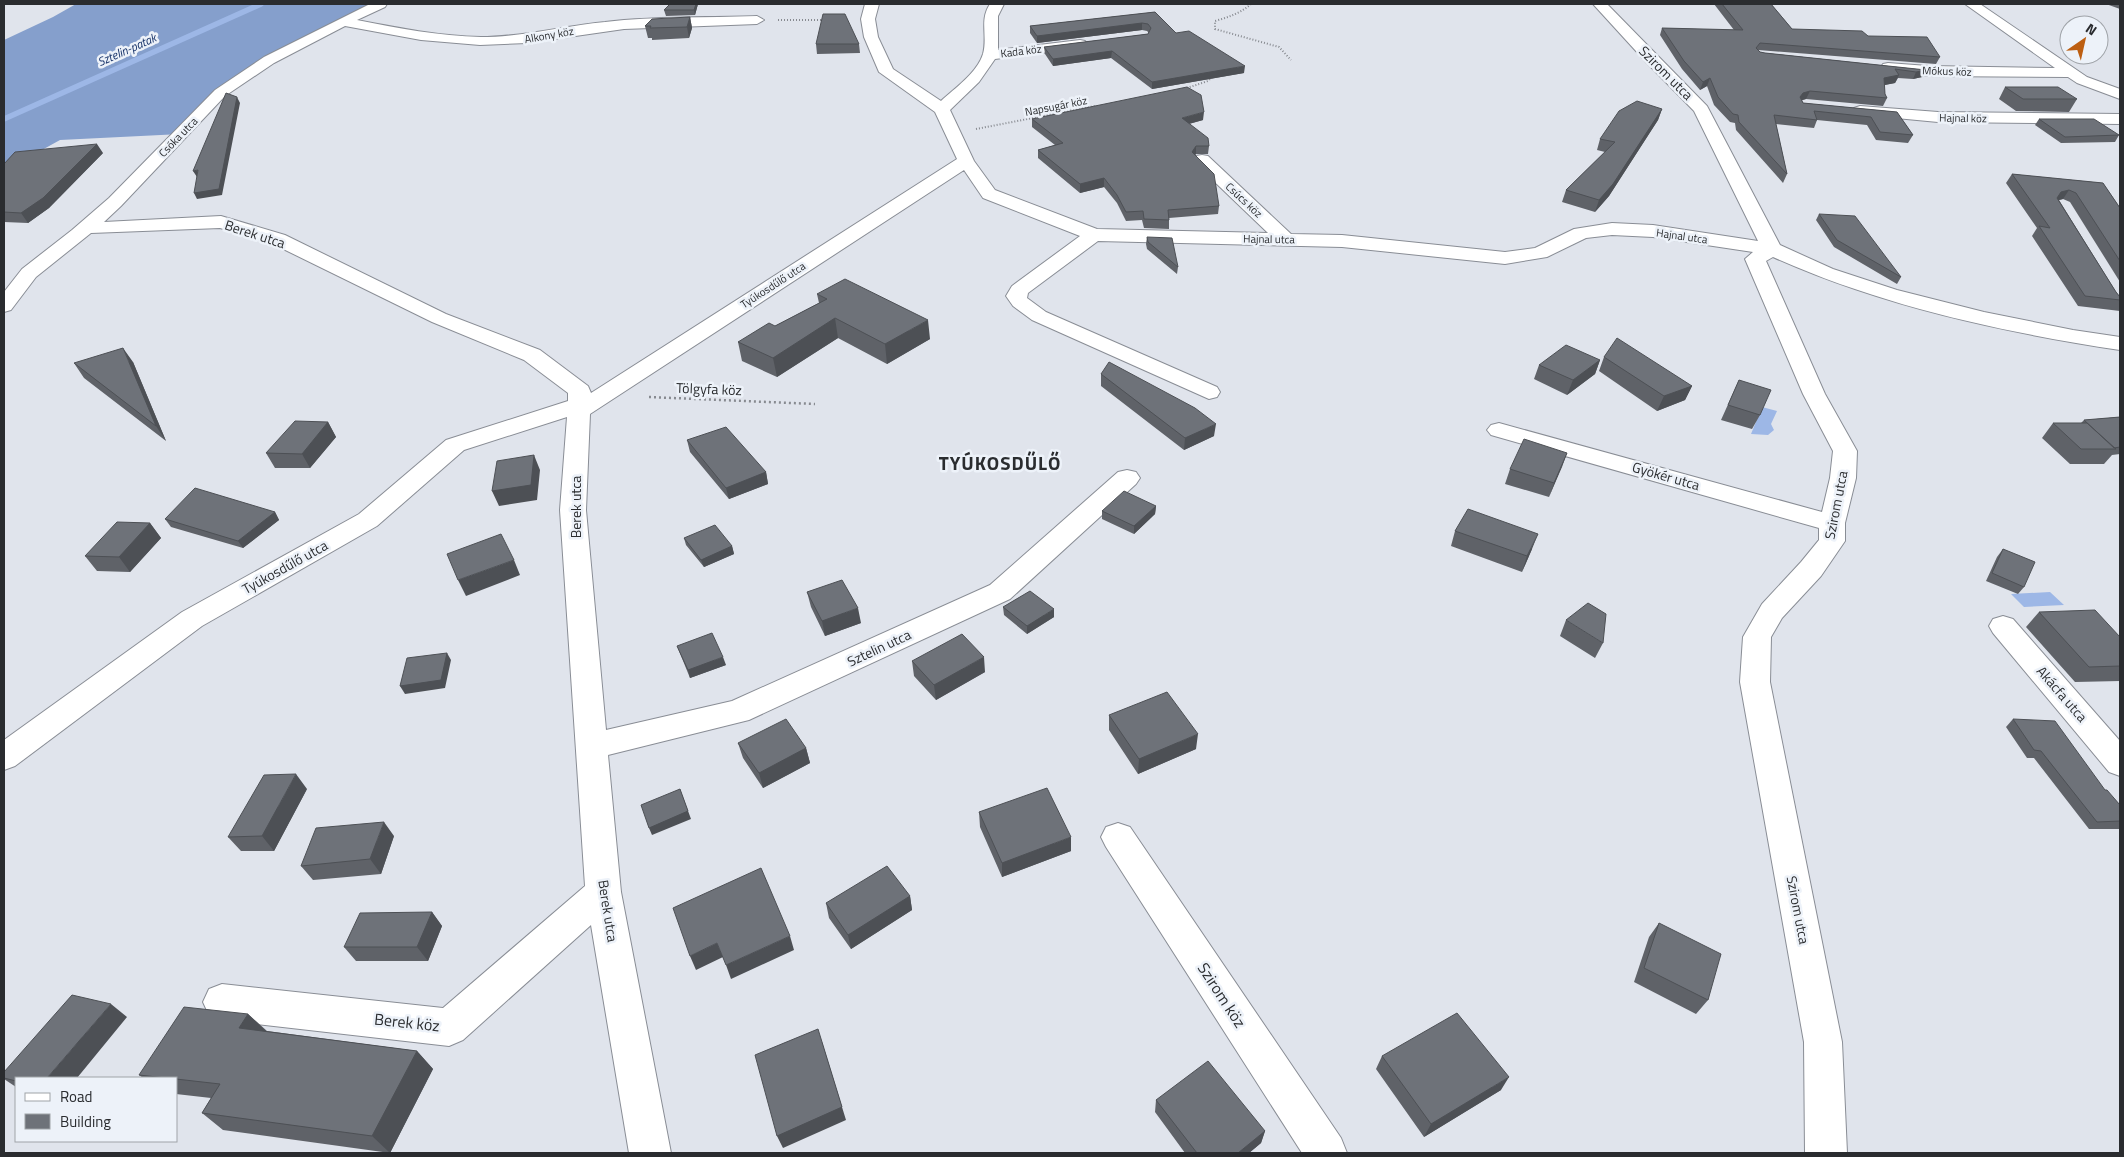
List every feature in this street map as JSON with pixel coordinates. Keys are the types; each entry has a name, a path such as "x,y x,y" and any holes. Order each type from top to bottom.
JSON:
{"street":[{"name":"Csóka utca","path":"4,306 29,273 86,228 115,202 220,93 269,60 380,4"},
{"path":"872,4 868,19 871,37 887,72 942,109 981,68 990,55 990,23 994,7 997,4"},
{"name":"Szirom utca","path":"1600,4 1651,59 1686,91 1701,109 1772,249 1755,258 1814,394 1845,451 1843,478 1832,523 1832,541 1811,569 1772,612 1757,637 1755,682 1823,1042 1826,1153"},
{"path":"1972,4 2082,80 2120,94"},
{"name":"Alkony köz","path":"343,21 403,33 452,39 498,41 555,36 585,28 606,26 757,20"},
{"name":"Kada köz","path":"990,55 1095,42"},
{"name":"Mókus köz","path":"1872,66 1928,71 2072,73"},
{"name":"Hajnal utca","path":"942,109 966,161 989,194 1094,235 1383,244 1505,258 1540,253 1582,232 1612,229 1653,231 1772,249 1826,273 1890,294 1982,318 2120,343"},
{"name":"Hajnal köz","path":"1844,109 1938,118 2120,119"},
{"name":"Csúcs köz","path":"1202,160 1286,240"},
{"name":"Tyúkosdűlő utca","path":"4,757 192,619 368,520 455,445 587,404 966,161"},
{"name":"Berek utca","path":"86,228 222,222 278,238 439,318 532,355 580,391 587,404 573,510 603,892 650,1153"},
{"path":"1094,235 1019,290 1016,296 1020,302 1039,316 1209,392"},
{"name":"Gyökér utca","path":"1499,430 1832,523"},
{"name":"Sztelin utca","path":"593,746 738,712 1000,592 1127,478"},
{"name":"Akácfa utca","path":"2003,626 2120,763"},
{"name":"Szirom köz","path":"1118,837 1326,1153"},
{"name":"Berek köz","path":"222,1002 449,1027 603,892"}],"path":[{"path":"1246,4 1251,5"},
{"path":"1251,5 1242,9 1238,14 1215,21 1215,28 1279,47 1290,60"},
{"path":"757,20 868,19"},
{"path":"1178,90 1208,81 1216,73"},
{"name":"Napsugár köz","path":"953,133 1096,106"},
{"name":"Tölgyfa köz","path":"587,404 816,404"}],"shaded area":[{"path":"76,4 380,4 343,21 220,93 181,134 60,140 4,171 4,40"},
{"path":"1762,407 1777,411 1771,424 1774,430 1768,435 1751,434"},
{"path":"2050,592 2064,605 2024,607 2011,594"}],"building":[{"path":"670,4 696,4 694,10 664,10"},
{"path":"1722,4 1771,4 1792,29 1862,31 1868,36 1927,37 1940,57 1760,43 1756,48 1760,52 1765,53 1926,70 1916,72 1895,69 1899,75 1884,78 1887,98 1810,91 1803,93 1800,97 1803,103 1897,112 1913,135 1880,132 1871,117 1814,111 1817,120 1774,115 1787,174 1739,122 1738,115 1733,114 1718,97 1710,78 1703,82 1684,61 1662,28 1743,30"},
{"path":"1155,12 1176,33 1189,31 1245,66 1152,82 1112,51 1053,59 1044,47 1148,34 1151,28 1148,24 1142,23 1037,36 1030,26"},
{"path":"823,14 845,14 859,44 816,44"},
{"path":"690,17 687,27 650,28 651,26 645,26 652,19"},
{"path":"1187,87 1201,95 1204,112 1182,118 1208,138 1209,146 1196,146 1192,152 1214,174 1219,206 1168,210 1169,220 1144,219 1143,211 1126,212 1117,195 1104,178 1080,184 1038,150 1063,143 1032,119"},
{"path":"2005,87 2058,87 2077,99 2023,99"},
{"path":"226,93 237,97 219,189 194,193 198,170 193,171"},
{"path":"1637,101 1662,109 1613,184 1599,200 1566,190 1615,142 1600,139 1619,111"},
{"path":"2039,119 2094,119 2119,135 2065,137"},
{"path":"97,144 43,198 21,213 4,212 4,164 15,152"},
{"path":"2012,174 2103,183 2120,208 2120,261 2076,193 2069,190 2061,192 2057,198 2120,297 2120,300 2085,296 2039,226 2050,228"},
{"path":"1819,214 1855,216 1901,277 1837,240"},
{"path":"1147,237 1172,238 1178,267 1148,242"},
{"path":"845,279 928,320 885,344 835,318 773,358 738,342 769,323 775,326 827,299 817,294"},
{"path":"1617,338 1692,386 1664,396 1604,357"},
{"path":"1566,345 1600,360 1573,380 1539,365"},
{"path":"123,348 156,426 74,363"},
{"path":"1109,362 1195,408 1216,424 1185,438 1101,374"},
{"path":"1739,380 1771,390 1760,415 1728,405"},
{"path":"2120,417 2120,447 2114,448 2084,420"},
{"path":"295,421 328,422 302,454 266,453"},
{"path":"2053,423 2087,423 2116,449 2081,449"},
{"path":"726,427 766,472 726,488 687,440"},
{"path":"1524,439 1567,453 1554,483 1510,469"},
{"path":"534,455 531,485 492,491 497,461"},
{"path":"195,488 275,512 238,541 165,519"},
{"path":"1124,491 1156,506 1134,526 1102,511"},
{"path":"1468,509 1538,534 1527,556 1455,531"},
{"path":"117,522 150,523 119,557 85,556"},
{"path":"715,525 732,546 701,560 684,538"},
{"path":"501,534 514,560 458,580 447,554"},
{"path":"2003,549 2035,562 2024,587 1992,573"},
{"path":"842,580 858,608 822,621 807,592"},
{"path":"1030,591 1054,609 1027,626 1003,607"},
{"path":"1588,603 1606,614 1603,643 1566,620"},
{"path":"2095,610 2120,637 2120,666 2089,667 2039,612"},
{"path":"712,633 723,657 688,670 677,646"},
{"path":"962,634 984,657 934,685 912,661"},
{"path":"447,653 441,680 400,686 407,658"},
{"path":"1167,692 1198,734 1139,759 1109,715"},
{"path":"786,719 806,748 759,773 738,743"},
{"path":"2013,719 2055,721 2105,790 2120,805 2120,821 2097,822 2041,751 2034,750"},
{"path":"296,774 262,836 228,837 264,775"},
{"path":"1047,788 1071,837 1002,863 979,812"},
{"path":"680,789 688,811 649,828 641,805"},
{"path":"384,822 370,859 301,866 316,828"},
{"path":"887,866 910,896 848,935 826,903"},
{"path":"761,868 790,936 726,965 717,943 690,956 673,908"},
{"path":"432,912 417,947 344,947 360,913"},
{"path":"1659,923 1721,954 1708,1000 1644,968"},
{"path":"72,995 111,1004 48,1077 15,1077 15,1081 4,1078 4,1072"},
{"path":"184,1007 248,1014 239,1028 417,1051 372,1136 202,1113 220,1084 178,1079 178,1077 139,1075"},
{"path":"1457,1013 1509,1077 1431,1124 1382,1056"},
{"path":"818,1029 842,1107 777,1136 755,1055"},
{"path":"1208,1061 1265,1131 1238,1153 1197,1153 1156,1100"}],"waterway":[{"name":"Sztelin-patak","path":"4,119 261,4"}],"district":[{"name":"TYÚKOSDŰLŐ","path":"1000,463"}]}
